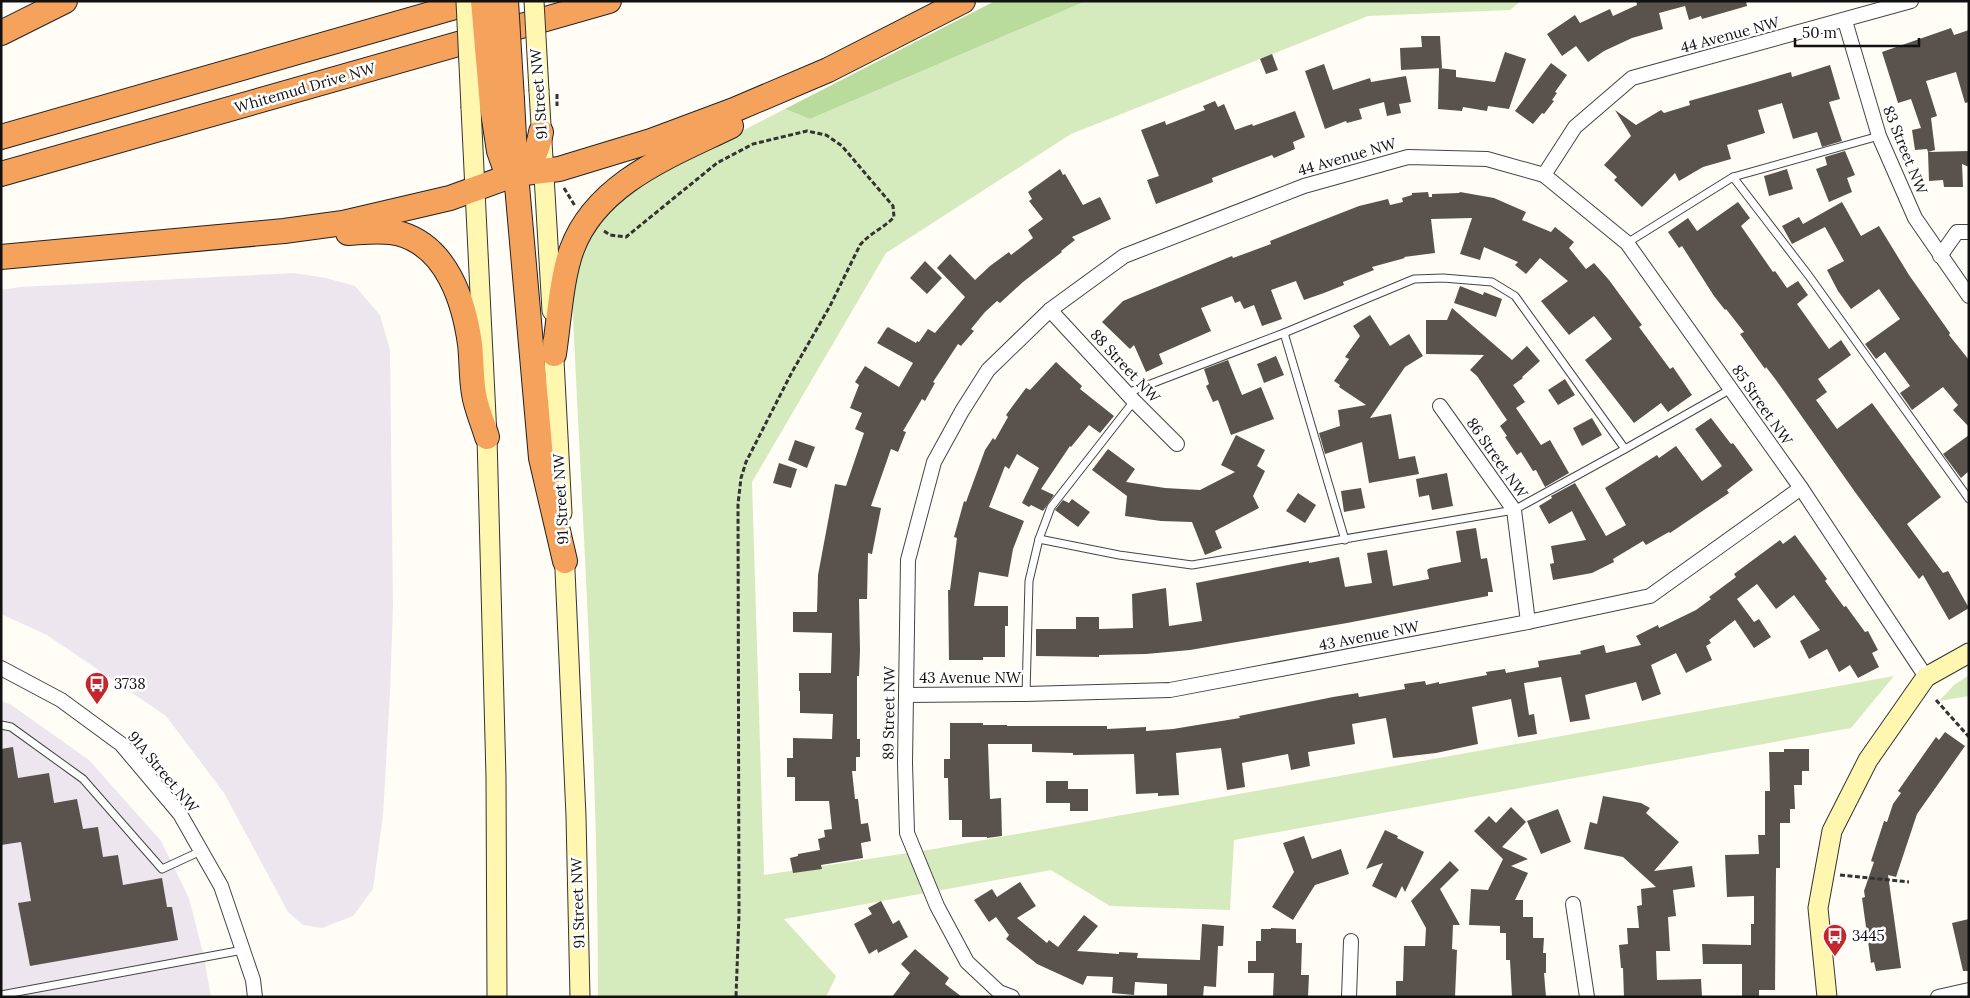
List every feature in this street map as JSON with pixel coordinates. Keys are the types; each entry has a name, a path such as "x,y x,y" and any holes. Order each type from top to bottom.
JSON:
{"highway":[{"path":"1,33 65,1"},
{"path":"1,137 476,1"},
{"path":"483,1 492,105 516,174 541,458 565,561"},
{"path":"492,105 506,1"},
{"name":"Whitemud Drive NW","path":"1,174 609,1"},
{"path":"554,354 567,269 572,250 587,220 607,197 639,174 766,108 828,70 963,1"},
{"path":"1,257 284,231 343,223 403,210 476,189 516,174 552,170 651,141 698,124 828,70"},
{"path":"516,174 530,162 537,152 541,132"},
{"path":"284,231 391,232 411,238 433,253 450,275 461,305 470,343 474,395 487,437"}],"main road":[{"path":"466,1 492,105 476,189 487,437 496,777 497,997"},
{"name":"91 Street NW","path":"534,1 541,132 552,170 554,354 576,816 580,997"},
{"path":"1827,997 1818,908 1832,831 1868,760 1926,677 1969,653"}],"street":[{"name":"44 Avenue NW","path":"962,411 988,370 1050,310 1124,256 1304,186 1408,157 1487,159 1544,175 1575,127 1632,78 1845,21 1911,1"},
{"name":"83 Street NW","path":"1845,21 1879,136 1915,218 1969,296"},
{"name":"85 Street NW","path":"1544,175 1628,243 1801,488 1926,677"},
{"path":"1940,256 1957,232 1969,232"},
{"name":"88 Street NW","path":"1050,310 1130,397 1177,444"},
{"name":"86 Street NW","path":"1440,406 1514,510 1528,622"},
{"name":"89 Street NW","path":"962,411 934,462 908,560 906,695 907,833 937,906 967,962 1002,995"},
{"name":"43 Avenue NW","path":"906,695 1170,690 1528,622 1650,596 1801,488"},
{"name":"91A Street NW","path":"1,668 61,700 121,744 180,814 221,886 253,980 255,997"},
{"path":"1573,904 1587,997"},
{"path":"1349,997 1351,941"},
{"path":"1938,997 1969,990"}],"lane":[{"path":"1628,243 1734,177 1879,136"},
{"path":"1734,177 1820,292 1969,499"},
{"path":"1026,694 1029,581 1039,539 1052,507 1130,397 1284,332 1414,279 1443,278 1492,282 1514,296 1625,449"},
{"path":"1284,332 1345,540"},
{"path":"1039,539 1119,555 1192,565 1514,510 1731,388"},
{"path":"1,725 11,728 82,779 162,869 201,851"},
{"path":"1,995 242,950"}],"path":[{"path":"552,170 572,203 587,220 610,235 626,236 717,163 754,144 807,130 826,135 842,146 893,206 894,217 887,225 867,237 860,245 830,306 792,372 746,462 741,478 738,504 739,915 736,997"},
{"path":"1936,700 1969,737"},
{"path":"1840,875 1909,882"}],"shaded area":[{"path":"294,273 326,278 355,286 380,315 390,350 393,606 383,815 373,889 353,916 322,928 303,925 288,912 224,793 166,716 47,635 1,614 1,290 20,287"},
{"path":"1,701 10,704 89,760 161,841 189,898 204,957 211,997 1,997"}],"green space":[{"path":"995,1 1086,1 810,119 785,109"},
{"path":"1086,1 1521,1 1510,10 1368,16 1071,134 886,253 752,482 764,875 934,849 1894,676 1851,728 1234,840 1230,910 1110,906 1051,870 784,919 836,976 826,997 598,997 593,734 572,297 574,274 598,219 635,186 785,109 810,119"},
{"path":"1969,675 1969,696 1939,701 1954,685"}],"building":[{"path":"1636,1 1746,1 1747,6 1702,19 1701,16 1689,20 1685,6 1659,13 1663,29 1632,38 1604,51 1588,62 1576,46 1562,56 1547,34 1575,15 1580,23 1610,9 1613,16 1637,5"},
{"path":"1951,28 1954,35 1969,30 1969,102 1965,103 1956,72 1926,81 1937,116 1931,118 1935,150 1928,152 1927,149 1915,150 1912,130 1921,128 1911,99 1898,103 1882,52"},
{"path":"1421,36 1440,36 1442,68 1401,70 1400,48 1422,47"},
{"path":"1505,52 1526,59 1509,109 1488,106 1487,111 1463,107 1462,111 1438,109 1439,68 1456,70 1456,77 1495,82"},
{"path":"1272,54 1278,70 1266,74 1260,59"},
{"path":"1551,63 1567,75 1555,92 1557,93 1552,100 1554,101 1533,124 1515,111"},
{"path":"1324,64 1333,90 1370,78 1371,82 1406,76 1411,102 1399,104 1401,113 1387,116 1384,102 1359,109 1362,119 1347,123 1346,121 1325,129 1305,71"},
{"path":"1830,65 1840,99 1829,102 1842,141 1822,147 1817,132 1793,139 1782,103 1758,110 1765,133 1727,145 1731,159 1703,167 1679,181 1675,173 1642,207 1614,180 1617,177 1604,165 1631,136 1615,110 1636,125 1661,110 1664,113 1690,105 1689,101 1791,72 1792,77"},
{"path":"1215,101 1218,107 1224,104 1235,130 1252,124 1253,126 1295,111 1305,137 1293,142 1295,149 1274,158 1272,155 1212,178 1213,182 1156,204 1147,180 1159,176 1141,130 1165,121 1166,125 1205,110 1203,106"},
{"path":"1845,151 1855,175 1847,178 1852,192 1829,202 1816,169 1827,165 1825,157"},
{"path":"1969,151 1969,167 1962,164 1963,187 1944,187 1943,180 1929,181 1928,152"},
{"path":"1060,169 1063,175 1065,174 1083,205 1100,197 1111,219 1072,237 1075,240 1062,252 1023,282 1000,303 997,301 985,312 971,329 974,331 961,346 958,344 933,382 935,383 925,401 922,399 903,431 906,432 898,452 891,449 871,506 881,508 872,554 868,553 867,599 859,599 860,651 859,676 857,676 857,739 860,739 860,757 856,757 856,771 852,771 855,799 858,799 861,824 868,823 871,841 861,843 863,858 821,865 822,869 793,873 790,858 798,856 798,854 820,850 818,839 825,837 824,830 832,829 829,801 795,801 795,777 787,777 787,758 793,758 793,738 832,739 833,714 800,713 799,673 831,673 832,633 793,632 793,612 817,612 818,575 835,484 846,486 864,433 855,429 862,413 850,408 859,385 855,382 865,366 899,387 913,363 877,343 886,329 888,327 916,343 917,341 919,342 928,329 935,333 965,297 937,268 950,254 975,280 1009,252 1011,255 1033,238 1028,230 1043,219 1029,201 1032,199 1028,192"},
{"path":"1787,169 1793,189 1769,196 1764,176"},
{"path":"1428,192 1429,197 1432,197 1432,194 1460,192 1494,198 1526,212 1522,220 1551,232 1555,227 1574,242 1569,248 1586,269 1594,263 1609,280 1642,325 1639,327 1670,369 1673,367 1692,395 1668,412 1661,403 1634,423 1585,360 1612,339 1594,316 1569,335 1541,301 1568,281 1540,258 1526,274 1515,265 1518,262 1484,247 1480,260 1460,254 1472,218 1431,219 1435,253 1404,257 1372,267 1374,270 1343,282 1344,285 1324,293 1304,300 1296,281 1271,290 1282,319 1262,326 1254,305 1244,309 1240,301 1235,303 1232,296 1201,308 1211,331 1159,354 1163,364 1146,372 1134,345 1130,349 1102,322 1123,301 1232,256 1233,258 1271,244 1270,241 1359,206 1388,199 1390,205 1403,202 1402,198 1412,195 1412,193"},
{"path":"1738,202 1750,218 1741,226 1773,272 1775,271 1787,288 1798,281 1808,295 1797,304 1829,349 1841,340 1851,355 1818,379 1827,392 1816,400 1837,429 1872,403 1941,497 1907,524 1943,573 1948,571 1969,608 1949,620 1923,575 1919,579 1776,380 1766,367 1765,369 1740,334 1744,332 1714,296 1682,246 1679,248 1668,232 1688,218 1697,231"},
{"path":"1842,202 1861,236 1879,226 1909,275 1950,333 1949,335 1969,360 1969,427 1953,410 1958,405 1943,387 1912,410 1900,393 1910,386 1885,352 1876,359 1865,344 1900,319 1879,289 1851,309 1838,291 1827,270 1844,261 1825,227 1792,244 1782,226 1799,217 1803,224"},
{"path":"925,261 942,278 927,294 910,278"},
{"path":"1460,286 1483,295 1484,292 1502,299 1496,317 1454,303"},
{"path":"1452,308 1512,360 1527,346 1540,361 1513,385 1525,402 1516,408 1541,445 1550,440 1569,473 1545,487 1536,470 1533,471 1521,452 1517,455 1500,426 1507,420 1477,376 1470,370 1484,355 1426,354 1426,320 1447,320"},
{"path":"1370,315 1390,346 1409,334 1423,356 1405,367 1370,418 1391,414 1399,459 1415,456 1419,474 1369,483 1362,442 1325,454 1319,433 1340,426 1338,410 1366,405 1339,387 1340,385 1334,381 1349,359 1345,357 1360,336 1353,326"},
{"path":"1276,356 1284,375 1264,383 1257,364"},
{"path":"1228,360 1242,395 1261,387 1274,419 1231,435 1218,400 1213,402 1206,386 1209,384 1204,369"},
{"path":"1056,362 1082,386 1080,389 1114,416 1100,433 1089,425 1070,446 1041,489 1054,495 1043,511 1022,503 1039,468 1017,454 1009,469 1005,466 989,507 1024,521 1013,549 1008,577 979,572 974,606 1008,606 1008,626 1005,626 1005,657 983,657 983,660 949,660 948,590 950,590 957,538 954,537 964,501 966,502 985,450 993,438 995,440 1008,417 1006,415 1026,388 1030,390"},
{"path":"1565,379 1575,395 1558,405 1548,390"},
{"path":"1592,418 1602,435 1582,446 1573,428"},
{"path":"1711,418 1753,470 1727,490 1729,493 1670,533 1646,545 1643,541 1613,559 1614,562 1592,573 1553,580 1550,564 1554,563 1551,546 1586,540 1572,511 1549,524 1539,506 1552,498 1551,496 1575,483 1606,536 1626,525 1605,488 1657,455 1659,458 1676,446 1702,481 1722,466 1695,429"},
{"path":"1236,435 1265,450 1257,466 1265,471 1253,496 1259,508 1215,531 1222,548 1205,555 1192,522 1161,521 1125,516 1127,496 1092,470 1108,449 1135,469 1126,482 1165,488 1200,490 1235,472 1221,465"},
{"path":"1969,435 1969,471 1961,478 1943,454"},
{"path":"795,440 815,447 807,468 788,460"},
{"path":"779,463 797,469 791,488 773,483"},
{"path":"1447,473 1453,506 1432,510 1429,495 1419,497 1416,479"},
{"path":"1361,488 1365,508 1344,512 1341,491"},
{"path":"1298,493 1316,505 1305,523 1286,511"},
{"path":"1072,499 1090,512 1078,527 1055,510 1063,500 1069,503"},
{"path":"1476,528 1481,559 1487,558 1493,592 1488,592 1488,596 1190,650 1146,654 1099,655 1099,657 1036,656 1036,629 1076,629 1076,617 1099,617 1099,629 1133,628 1132,594 1166,588 1169,626 1202,621 1196,583 1309,561 1309,563 1339,557 1345,587 1372,583 1367,553 1387,550 1393,586 1429,579 1427,570 1430,568 1461,562 1456,531"},
{"path":"1795,535 1827,579 1825,581 1844,607 1846,606 1865,632 1868,631 1878,650 1872,653 1879,667 1858,678 1850,665 1839,672 1827,649 1809,659 1800,641 1820,630 1794,595 1776,609 1757,584 1737,599 1754,622 1759,619 1771,637 1754,648 1735,620 1709,640 1711,643 1706,646 1712,660 1686,673 1676,653 1651,665 1661,694 1642,701 1636,682 1585,695 1590,719 1570,722 1561,677 1524,683 1529,715 1534,714 1537,734 1518,737 1511,699 1472,707 1478,744 1436,753 1393,758 1386,718 1352,724 1355,744 1308,752 1310,766 1291,770 1288,754 1242,763 1245,787 1227,790 1221,748 1176,753 1179,795 1158,796 1158,793 1136,794 1134,754 1073,755 1073,753 1032,752 1032,744 988,744 990,799 1001,798 1002,836 987,838 962,837 962,820 949,820 948,778 944,778 944,759 950,759 950,723 983,723 983,725 1007,726 1107,726 1107,729 1146,727 1146,731 1173,729 1240,718 1239,716 1333,697 1358,693 1359,697 1405,689 1404,684 1425,681 1426,685 1439,682 1439,684 1487,675 1486,672 1505,669 1506,673 1539,667 1538,661 1581,654 1580,651 1604,645 1606,653 1641,645 1636,636 1658,625 1659,628 1696,610 1711,599 1709,597 1736,577 1734,574 1780,540 1783,544"},
{"path":"1945,732 1965,746 1917,814 1896,877 1888,875 1901,968 1876,971 1874,962 1871,963 1862,898 1865,897 1864,891 1874,862 1871,861 1884,821 1887,822 1893,804 1901,793 1898,791 1936,737 1939,740"},
{"path":"13,747 18,778 49,773 54,803 77,799 83,829 98,827 103,857 118,855 123,885 162,878 167,907 172,907 178,940 30,966 18,903 31,901 21,842 1,845 1,749"},
{"path":"1784,749 1809,749 1809,771 1802,771 1802,785 1794,785 1795,809 1790,809 1790,823 1780,823 1780,868 1776,868 1775,990 1759,990 1759,997 1742,997 1742,964 1703,964 1702,944 1751,945 1751,924 1754,924 1754,896 1727,897 1725,855 1759,854 1758,835 1765,835 1765,791 1770,791 1769,752 1784,752"},
{"path":"1046,781 1068,781 1068,789 1088,789 1088,811 1070,811 1070,803 1046,803"},
{"path":"1603,796 1641,803 1650,808 1646,813 1679,842 1654,871 1692,866 1695,887 1673,890 1676,916 1668,917 1670,951 1656,951 1657,980 1701,979 1702,997 1624,997 1623,968 1621,968 1619,945 1628,944 1627,928 1639,928 1637,906 1642,905 1641,889 1656,887 1623,857 1584,849 1590,822 1597,824"},
{"path":"1511,807 1526,822 1502,847 1528,859 1511,866 1528,873 1515,900 1523,900 1523,917 1533,917 1533,938 1544,938 1543,953 1546,953 1546,973 1544,973 1546,997 1512,997 1510,960 1506,960 1506,933 1500,933 1500,926 1469,925 1471,889 1488,890 1503,859 1474,831 1489,816 1496,823"},
{"path":"1558,809 1571,842 1541,854 1527,821"},
{"path":"1385,830 1424,852 1405,892 1402,886 1396,898 1372,886 1383,863 1366,869"},
{"path":"1304,836 1312,859 1341,849 1349,874 1315,885 1293,920 1272,907 1294,872 1283,843"},
{"path":"1450,861 1459,870 1440,889 1460,925 1453,925 1452,949 1457,950 1455,997 1396,997 1396,981 1403,981 1404,946 1425,946 1426,928 1411,901"},
{"path":"1020,882 1036,906 1017,918 1047,943 1049,940 1058,947 1084,915 1098,926 1077,951 1119,954 1119,952 1138,953 1137,958 1200,960 1202,924 1224,926 1223,946 1218,946 1216,987 1204,986 1203,997 1167,997 1167,984 1135,982 1134,995 1112,993 1113,977 1087,976 1083,985 1037,964 1006,939 1009,935 996,917 989,922 974,900 992,889 997,897"},
{"path":"881,901 893,924 899,920 908,937 878,953 877,949 869,954 854,924 872,914 868,908"},
{"path":"1969,919 1969,971 1963,971 1952,923"},
{"path":"1261,929 1296,929 1296,943 1302,943 1301,975 1309,975 1308,997 1273,997 1274,973 1248,973 1248,961 1256,961 1256,941 1261,941"},
{"path":"915,949 949,978 945,984 962,997 892,997 910,973 901,964"}],"place":[{"name":"3738","path":"97,705"},
{"name":"3445","path":"1835,957"}]}
